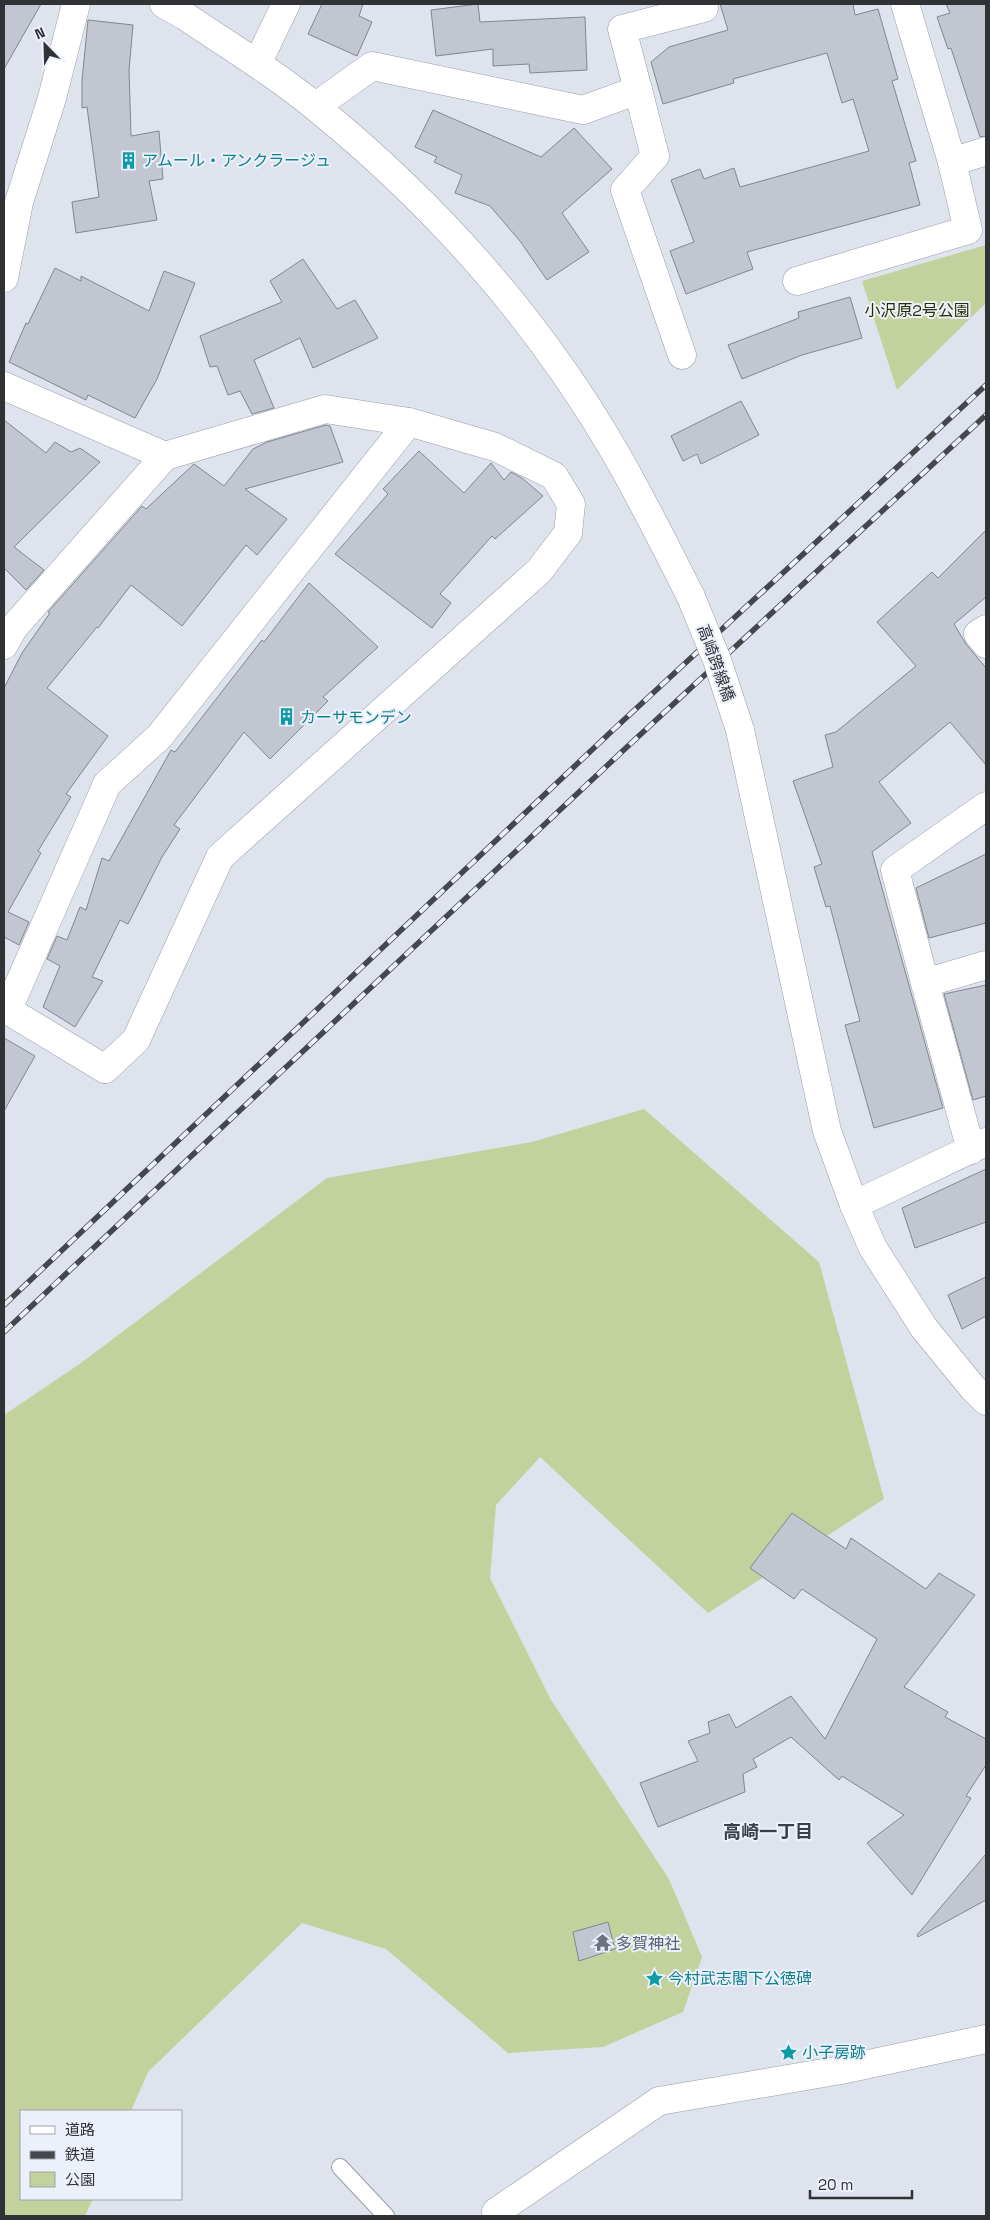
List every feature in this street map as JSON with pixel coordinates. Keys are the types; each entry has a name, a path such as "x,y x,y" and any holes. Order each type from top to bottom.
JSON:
{"street":[{"path":"4,278 18,202 52,98 76,4"},
{"name":"高崎跨線橋","path":"164,4 257,64 316,106 410,190 468,250 518,310 558,364 616,454 691,597 718,660 740,730 827,1131 854,1205 873,1248 924,1328 973,1388 986,1400"},
{"path":"257,64 286,4"},
{"path":"797,281 968,230 952,162 905,4"},
{"path":"682,355 625,190 655,156 622,29 704,8"},
{"path":"316,106 372,66 583,110 638,90"},
{"path":"952,162 986,151"},
{"path":"4,386 165,456"},
{"path":"4,645 14,627 165,456 325,409 409,422 495,447 554,476 571,504 568,533 539,571 220,857 136,1040 105,1069 6,1008 107,784 160,737 409,422"},
{"path":"986,628 978,634 986,644"},
{"path":"854,1205 978,1146 925,983 895,870 986,806"},
{"path":"925,983 986,965"},
{"path":"494,2215 658,2101 841,2070 986,2039"}],"lane":[{"path":"340,2167 386,2216"}],"green space":[{"name":"小沢原2号公園","path":"986,245 986,303 897,390 862,281"},
{"path":"644,1109 819,1262 884,1499 708,1613 540,1457 496,1505 490,1578 551,1700 669,1879 702,1957 683,2012 603,2047 508,2053 386,1949 302,1923 148,2072 131,2110 20,2110 20,2200 93,2200 85,2216 4,2216 4,1415 81,1363 327,1178 532,1142"}],"building":[{"path":"4,4 41,4 4,69"},
{"path":"322,4 363,4 359,16 372,22 357,56 308,34"},
{"path":"478,4 480,22 585,17 587,70 530,73 529,64 493,66 493,49 436,56 431,10"},
{"path":"720,4 853,4 855,15 878,9 898,79 892,81 916,161 909,163 920,205 747,252 753,269 686,294 670,251 694,242 671,180 700,169 704,179 734,168 740,187 869,151 853,99 842,103 827,53 733,79 734,83 663,104 651,62 669,47 728,30"},
{"path":"946,4 986,4 986,136 980,137 951,48 948,49 937,17 950,13"},
{"path":"88,20 133,25 129,70 131,136 159,131 163,179 149,181 157,220 76,233 72,202 99,197 87,107 82,108 82,80"},
{"path":"433,110 541,157 574,128 612,169 562,213 589,252 547,280 520,241 490,206 455,193 462,175 434,162 437,157 415,147"},
{"path":"303,259 337,309 355,300 378,338 313,368 300,338 254,360 274,408 252,414 240,391 228,395 217,366 210,367 200,336 282,302 270,281"},
{"path":"55,268 81,281 81,276 149,311 164,271 195,283 157,379 135,418 88,395 86,400 9,362 26,323 28,324"},
{"path":"850,297 862,338 802,355 742,379 728,345 799,318 798,312"},
{"path":"741,401 759,435 701,464 697,454 683,461 671,436"},
{"path":"4,420 46,453 55,442 71,452 80,448 100,462 14,547 44,570 26,590 4,568"},
{"path":"326,425 330,426 343,462 245,489 287,519 257,555 246,545 182,626 131,585 98,628 47,688 108,736 66,794 71,797 38,851 41,853 8,912 29,922 19,945 4,937 4,688 22,653 50,613 48,612 142,506 146,509 194,464 224,486 253,449 267,442"},
{"path":"419,451 464,493 491,463 504,480 511,472 522,478 543,496 495,539 492,536 440,594 451,603 432,628 335,554 388,494 383,489"},
{"path":"986,530 986,597 954,624 966,644 986,668 986,765 950,722 879,782 911,823 872,852 943,1108 874,1128 845,1025 860,1021 830,906 826,907 814,867 822,864 793,781 833,767 825,735 836,732 916,666 877,622 932,572 938,578"},
{"path":"309,583 378,647 323,697 328,701 270,759 244,732 174,825 180,829 162,857 128,924 120,920 92,977 103,981 75,1027 43,1007 60,966 47,959 57,936 67,940 80,907 86,910 102,858 109,861 171,750 175,752"},
{"path":"986,854 986,923 929,938 916,888"},
{"path":"986,985 986,1096 973,1100 944,994"},
{"path":"4,1038 35,1056 4,1111"},
{"path":"986,1169 986,1222 915,1248 902,1208"},
{"path":"986,1277 986,1316 962,1329 948,1295"},
{"path":"792,1513 846,1549 851,1538 926,1589 939,1573 975,1595 904,1687 948,1712 945,1717 986,1739 986,1765 966,1796 971,1798 912,1895 867,1843 904,1815 842,1776 839,1780 791,1737 753,1759 757,1767 743,1774 745,1792 658,1827 640,1783 698,1761 688,1741 710,1733 708,1722 729,1714 736,1728 791,1696 825,1739 877,1639 802,1589 794,1599 750,1568"},
{"path":"986,1854 986,1900 918,1937 917,1935"},
{"path":"608,1922 615,1949 579,1961 573,1932"}],"railway":[{"path":"4,1305 613,730 986,385"},
{"path":"4,1332 628,746 986,415"}],"place":[{"name":"アムール・アンクラージュ","path":"128,160"},
{"name":"カーサモンデン","path":"286,717"},
{"name":"多賀神社","path":"602,1943"},
{"name":"今村武志閣下公徳碑","path":"654,1978"},
{"name":"小子房跡","path":"788,2052"}],"district":[{"name":"高崎一丁目","path":"768,1831"}]}
